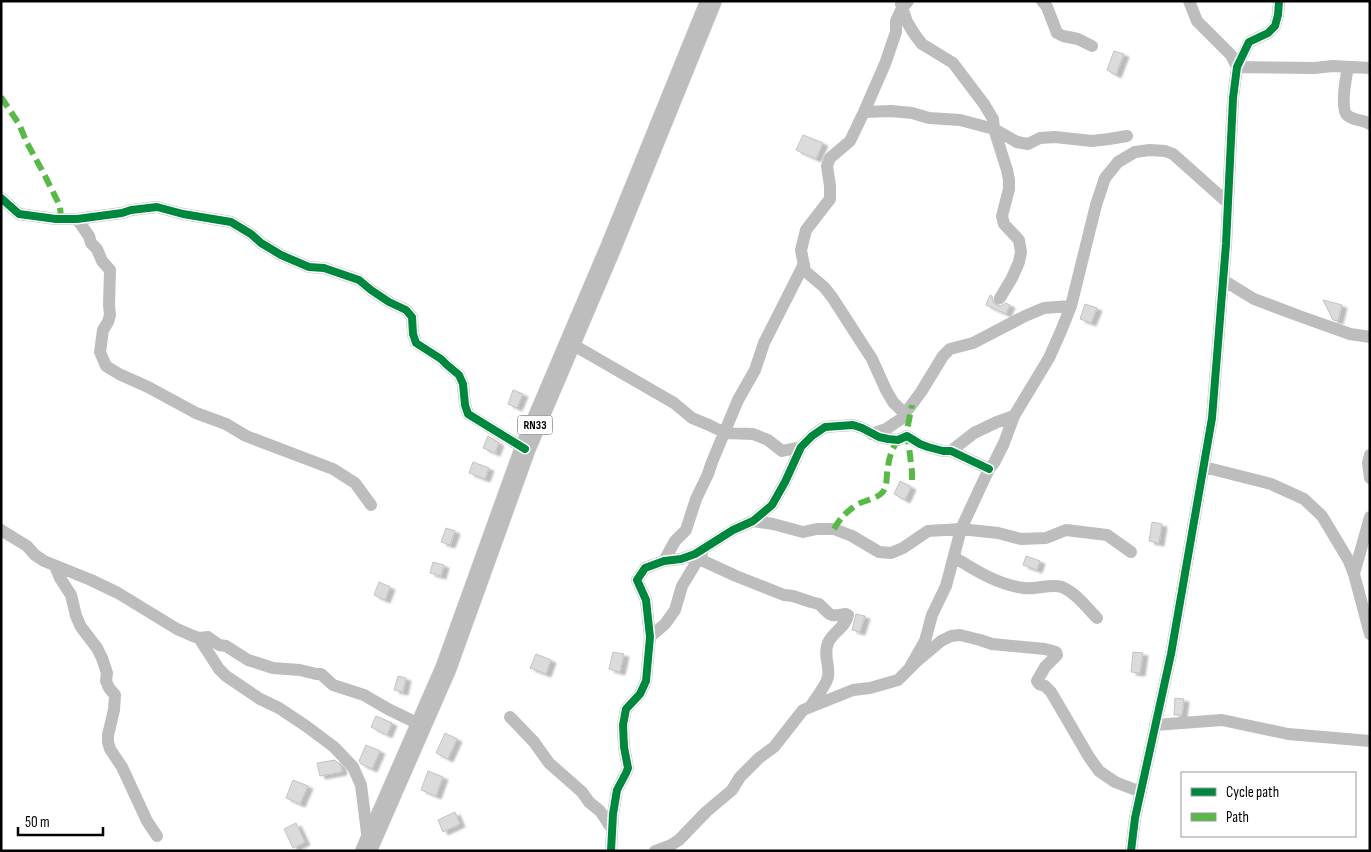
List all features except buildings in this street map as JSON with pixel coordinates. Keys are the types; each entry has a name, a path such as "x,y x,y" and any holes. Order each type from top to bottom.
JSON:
{"main road":[{"name":"RN33","path":"368,848 446,668 525,449 618,229 711,1"}],"street":[{"path":"1042,1 1047,7 1057,33 1078,39 1092,46"},
{"path":"1189,1 1197,21 1231,55 1237,67"},
{"path":"1131,851 1135,818 1171,654 1212,418 1228,204 1233,98 1237,67 1249,42 1268,33 1275,26 1279,1"},
{"path":"904,4 896,21 896,32 885,64 864,112 850,141 830,158 827,166 830,199 806,230 801,250 805,271 824,287 846,318 872,359 893,402 905,414"},
{"path":"904,4 907,22 915,35 922,44 953,63 993,119 994,129 1008,170 1009,180 1002,216 1004,224 1019,240 1021,252 1012,278 1000,298"},
{"path":"1237,67 1314,68 1333,66 1370,68"},
{"path":"1348,67 1344,111 1347,115 1370,124"},
{"path":"864,112 891,111 912,113 929,118 960,120 994,129 1017,142 1028,144 1040,138 1109,140 1127,136"},
{"path":"909,670 925,641 932,616 946,586 961,529 1004,443 1014,416 1049,358 1071,306 1096,205 1105,178 1118,162 1135,152 1165,151 1173,154 1228,204"},
{"path":"1,198 19,214 56,219 122,213 157,206 183,214 231,222 281,255 309,267 324,268 359,280 388,302 409,313 412,317 413,334 416,343 441,359 459,375 463,384 465,406 468,414 525,449"},
{"path":"78,218 89,236 90,243 97,249 102,261 110,270 110,315 103,330 100,352 106,366 196,412 226,424 246,436 332,469 355,483 370,505"},
{"path":"664,561 675,542 686,530 699,493 738,400 755,370 764,343 804,264"},
{"path":"1223,280 1254,298 1302,317 1350,334 1370,337"},
{"path":"872,434 886,429 901,419 921,392 943,356 950,349 973,343 1044,308 1071,306"},
{"path":"570,343 674,403 692,418 724,433 753,434 768,440 782,451 801,447"},
{"path":"951,451 974,433 1014,416"},
{"path":"650,637 665,624 675,610 682,586 701,554 733,530 753,521 772,505 801,447 825,427 853,425 880,437 898,440 907,436 928,448 951,451 989,470"},
{"path":"1370,455 1368,463 1370,478"},
{"path":"1204,467 1272,484 1304,499 1322,516 1349,561 1370,634"},
{"path":"1354,574 1370,518"},
{"path":"753,521 803,532 816,529 834,529 852,536 880,552 890,553 903,548 928,531 961,529 998,533 1021,539 1046,538 1066,530 1102,534 1107,535 1131,552"},
{"path":"1,530 27,546 44,561 92,580 118,593 177,629 199,638 208,637 219,646 226,646 248,660 273,668 321,674 333,685 364,695 421,725"},
{"path":"611,851 613,814 617,790 628,768 624,748 624,718 626,710 640,694 646,681 650,637 646,600 637,580 645,568 664,561 701,554 736,576 784,595 819,604 831,616 848,615 847,620 828,641 825,653 828,678 810,707"},
{"path":"954,557 1002,583 1025,588 1060,586 1071,592 1097,618"},
{"path":"55,566 71,595 76,616 81,626 102,658 107,673 106,681 114,695 114,710 108,735 110,749 122,767 147,821 157,836"},
{"path":"655,851 679,840 706,812 732,790 740,777 759,758 774,747 803,710 853,690 870,688 898,680 916,662 941,642 951,636 960,634 992,644 1045,649 1056,652 1058,655 1045,667 1037,681 1039,684 1046,686 1051,692 1099,771 1115,782 1141,792"},
{"path":"199,638 219,669 226,676 306,726 334,747 353,767 361,785 368,848"},
{"path":"510,717 534,742 549,763 600,811 612,829"},
{"path":"1155,725 1222,720 1288,734 1370,742"}],"marked path":[{"path":"1,97 19,124 60,206 61,219"},
{"path":"912,405 907,430 912,480"},
{"path":"834,529 850,510 858,504 882,493 886,484 890,455 899,438"}],"cycle path":[{"path":"1131,851 1135,818 1171,654 1212,418 1226,244 1233,98 1237,67 1249,42 1268,33 1275,26 1279,1"},
{"path":"1,198 19,214 56,219 77,219 157,207 183,214 231,222 281,255 309,267 324,268 359,280 389,302 406,310 412,317 413,334 416,343 441,359 459,375 463,384 468,414 525,449"},
{"path":"611,851 613,814 617,790 628,768 624,747 623,725 626,709 640,694 646,681 650,637 646,600 637,580 645,568 664,561 681,559 695,554 733,530 753,521 772,505 801,447 825,427 853,425 888,439 898,440 907,436 920,444 943,451 951,451 989,469"}]}
